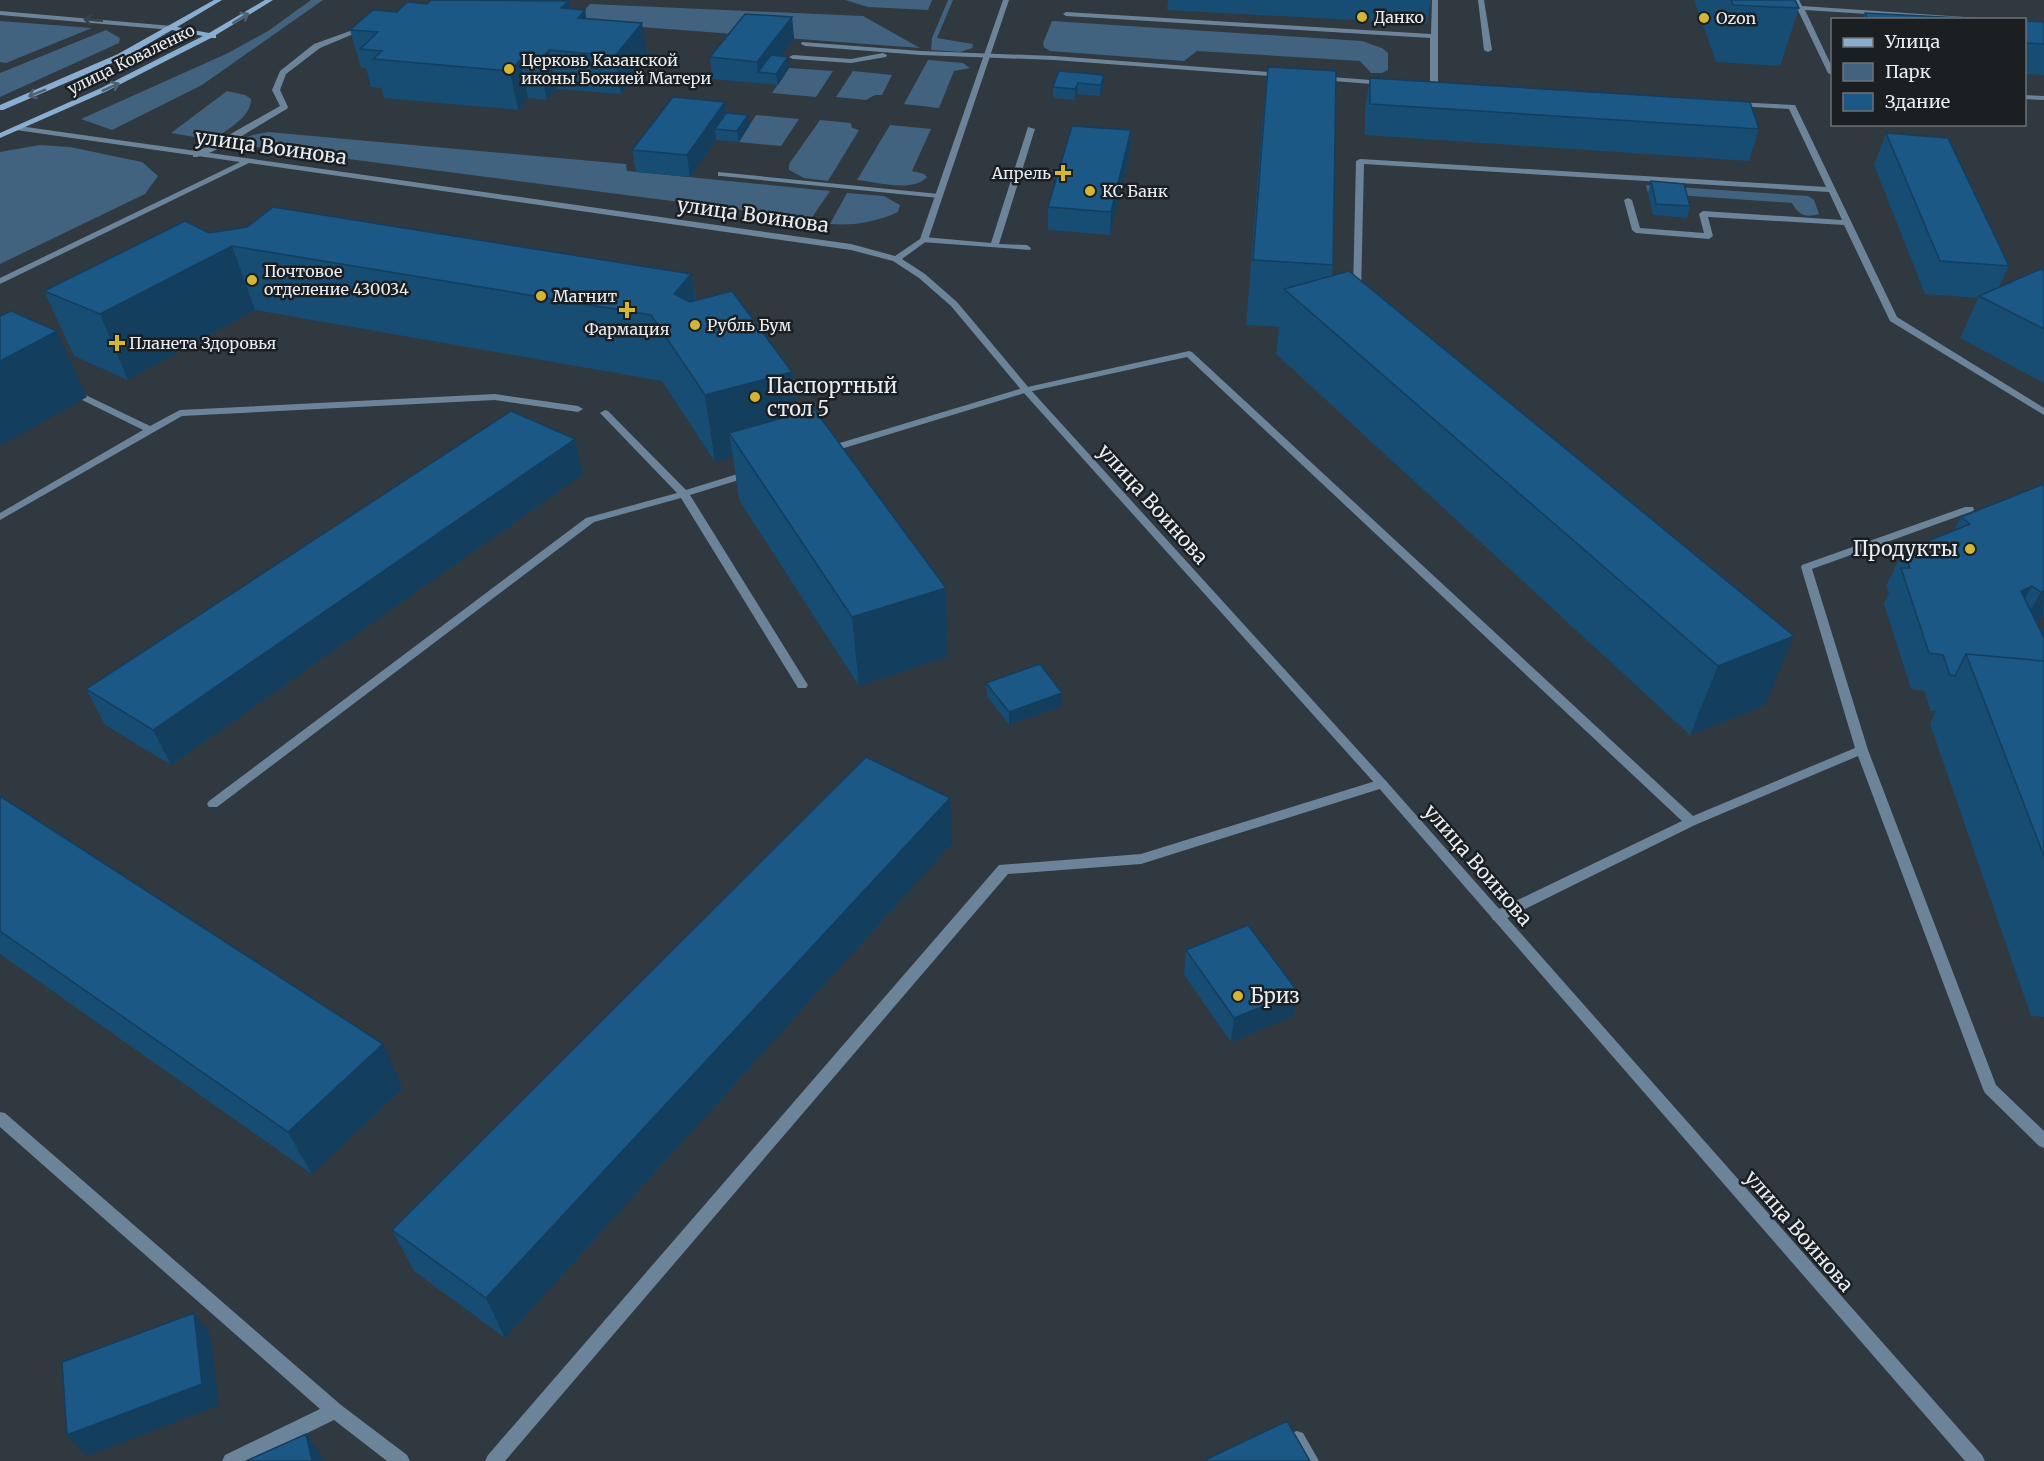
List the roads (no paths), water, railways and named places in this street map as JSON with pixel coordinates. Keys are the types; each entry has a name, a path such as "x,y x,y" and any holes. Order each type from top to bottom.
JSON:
{"main road":[{"name":"улица Коваленко","path":"0,108 121,56 219,0"},
{"name":"улица Коваленко","path":"0,136 126,80 213,36 270,0"},
{"path":"172,28 213,36"},
{"name":"улица Воинова","path":"0,126 20,128"}],"street":[{"path":"896,259 924,240 1006,0"},
{"path":"1434,87 1435,0"},
{"path":"1481,0 1488,50"},
{"path":"1798,4 1980,18"},
{"path":"1798,4 1831,69"},
{"path":"0,13 172,28"},
{"path":"1066,14 1434,36"},
{"path":"196,154 216,146 284,107 276,90 283,73 317,46 373,26"},
{"path":"805,44 899,52 989,54 1292,76"},
{"path":"793,57 851,62 899,52"},
{"path":"1315,78 1398,84"},
{"path":"1422,86 1446,87"},
{"path":"2026,97 2044,98"},
{"path":"1732,104 1792,108 1893,319 2044,412"},
{"name":"улица Воинова","path":"20,128 851,247 896,259 922,276 954,304 1026,390 1382,784 1976,1461"},
{"path":"994,246 1031,129"},
{"path":"1357,292 1360,161 1830,190"},
{"path":"0,281 246,162"},
{"path":"721,174 939,196"},
{"path":"1628,200 1636,230 1709,236 1702,214 1847,223"},
{"path":"924,240 1027,248"},
{"path":"815,454 1026,390 1189,354 1691,822"},
{"path":"64,388 150,430"},
{"path":"0,517 180,413 485,397 578,409"},
{"path":"605,413 684,494 802,685"},
{"path":"213,804 590,520 760,471"},
{"path":"1969,509 1806,567 1862,750 1990,1089 2044,1141"},
{"path":"1498,916 1691,822 1862,750"},
{"path":"494,1461 1004,869 1141,859 1382,784"},
{"path":"0,1118 335,1411 401,1461"},
{"path":"231,1461 335,1411"},
{"path":"1289,1425 1310,1461"}],"place":[{"name":"Данко","path":"1362,17"},
{"name":"Ozon","path":"1704,18"},
{"name":"Церковь Казанской иконы Божией Матери","path":"509,69"},
{"name":"Апрель","path":"1063,173"},
{"name":"КС Банк","path":"1090,191"},
{"name":"Почтовое отделение 430034","path":"252,280"},
{"name":"Магнит","path":"541,296"},
{"name":"Фармация","path":"627,310"},
{"name":"Рубль Бум","path":"695,325"},
{"name":"Планета Здоровья","path":"117,343"},
{"name":"Паспортный стол 5","path":"755,397"},
{"name":"Продукты","path":"1970,549"},
{"name":"Бриз","path":"1238,996"}]}
